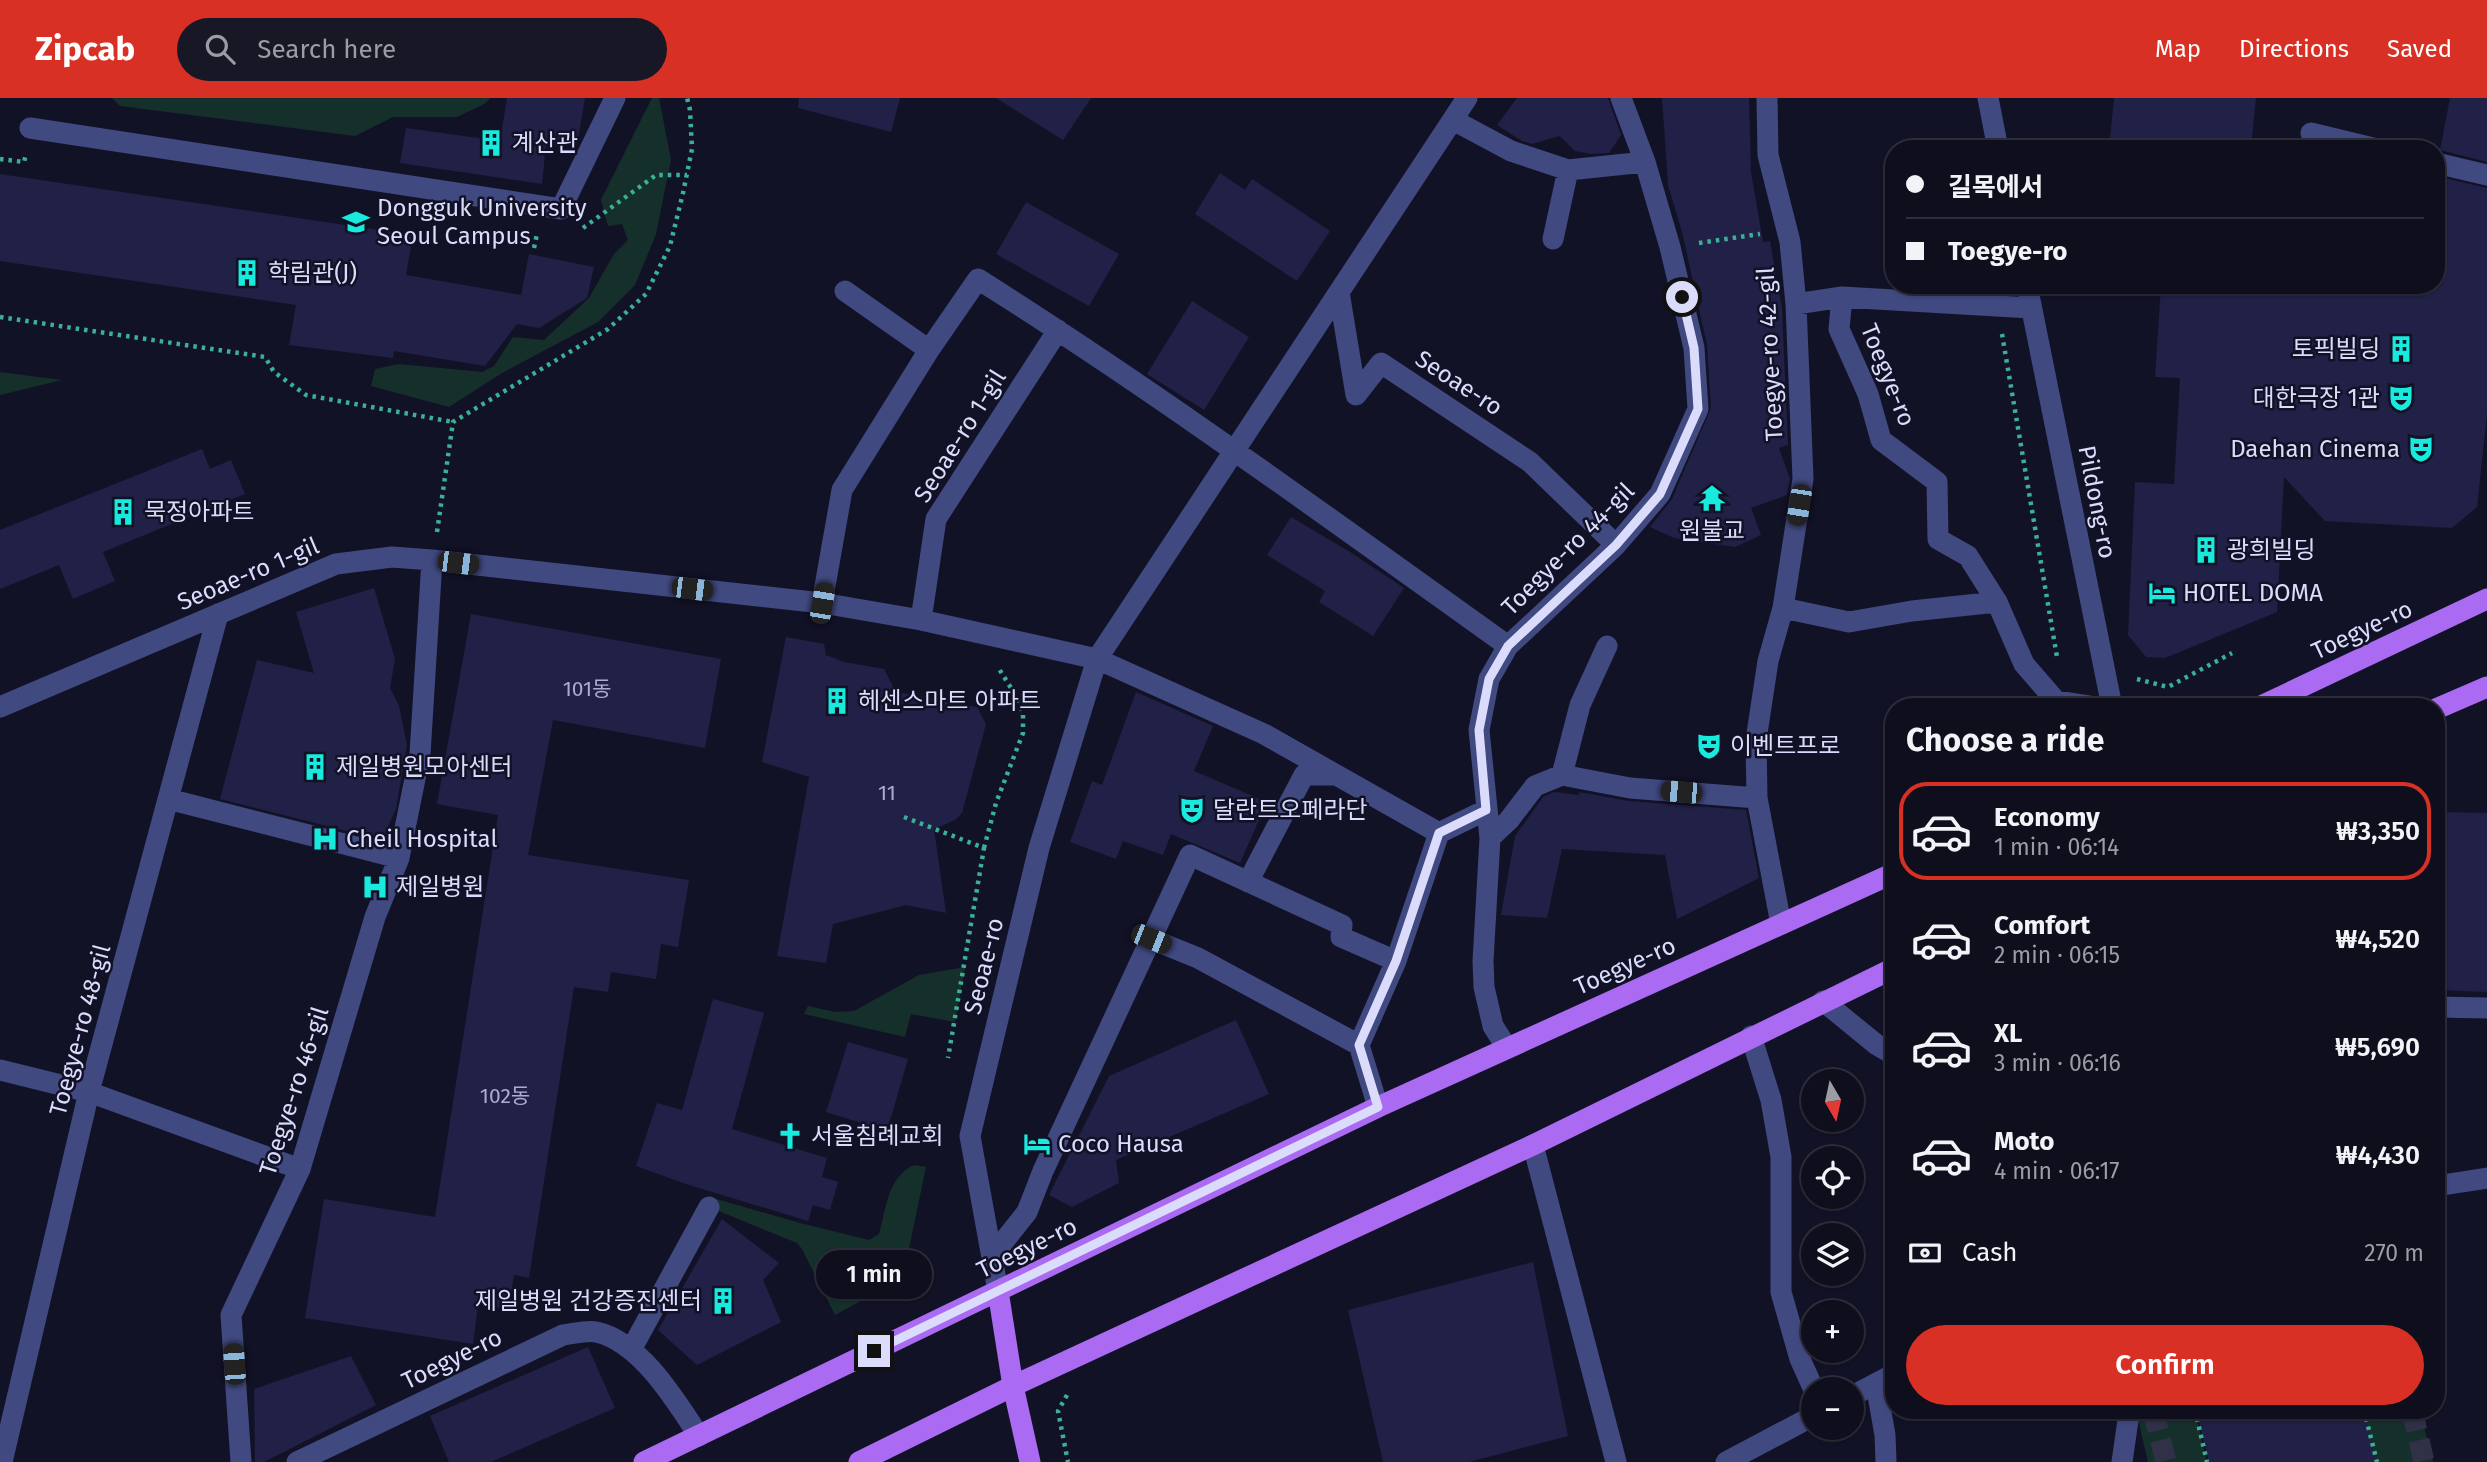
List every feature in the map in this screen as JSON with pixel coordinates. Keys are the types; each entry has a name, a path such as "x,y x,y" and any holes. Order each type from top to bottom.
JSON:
{"main road":[{"name":"Toegye-ro","path":"2278,698 2487,599"},
{"path":"2445,705 2487,687"},
{"name":"Toegye-ro","path":"643,1462 1378,1107 1885,877"},
{"path":"859,1462 1013,1386 1533,1145 1885,972"},
{"path":"998,1291 1013,1386 1030,1462"}],"street":[{"path":"30,128 541,214 561,209 615,98"},
{"name":"Seoae-ro","path":"998,1291 970,1136 1040,848 1097,659 1467,98"},
{"name":"Toegye-ro 44-gil","path":"1507,1048 1493,1026 1483,961 1490,838 1479,730 1489,679 1508,646 1616,545 1660,494 1698,409 1694,348 1670,247 1645,162 1621,98"},
{"name":"Toegye-ro 42-gil","path":"1767,98 1768,155 1787,230 1796,304 1803,479 1783,608 1768,661 1756,740 1757,799 1781,924"},
{"path":"1988,98 1996,140"},
{"path":"1453,120 1511,151 1568,170 1645,162"},
{"path":"2311,133 2340,140"},
{"path":"2445,165 2487,175"},
{"path":"1553,239 1568,170"},
{"path":"822,603 842,490 929,350 978,279 1234,450 1508,646"},
{"path":"845,291 929,350"},
{"name":"Seoae-ro","path":"1339,292 1356,395 1381,363 1530,462 1616,545"},
{"name":"Pildong-ro","path":"2028,294 2110,698"},
{"path":"1796,304 1842,297 2031,308"},
{"name":"Toegye-ro","path":"1842,297 1839,329 1868,394 1881,440 1937,482 1938,539 1968,556 1997,602 2024,664 2053,698"},
{"name":"Seoae-ro 1-gil","path":"921,620 936,519 1058,330"},
{"name":"Seoae-ro 1-gil","path":"0,707 336,564 391,558 432,560 822,603 921,620 1097,659"},
{"name":"Toegye-ro 46-gil","path":"240,1462 231,1315 300,1169 375,917 399,858 420,754 432,560"},
{"path":"1783,608 1849,622 1912,611 1997,602"},
{"name":"Toegye-ro 48-gil","path":"2,1462 89,1093 218,614"},
{"path":"1562,775 1580,705 1607,646"},
{"path":"1097,659 1138,675 1264,734 1439,833"},
{"path":"1248,882 1304,775 1338,775"},
{"path":"1490,838 1535,786 1562,775 1630,788 1757,799"},
{"path":"168,799 399,858"},
{"path":"1378,1107 1359,1045 1396,961 1439,833 1486,810"},
{"name":"Toegye-ro","path":"992,1256 1027,1212 1043,1171 1190,855 1342,925 1342,937 1396,961"},
{"path":"1151,939 1198,958 1359,1045"},
{"path":"1823,1001 1885,1050"},
{"path":"2445,1007 2487,1007"},
{"path":"1751,1036 1771,1100 1781,1157 1781,1292 1800,1359 1808,1377"},
{"path":"0,1070 89,1093 300,1169"},
{"path":"1533,1145 1616,1462"},
{"path":"2445,1185 2487,1178"},
{"path":"632,1348 709,1208"},
{"name":"Toegye-ro","path":"297,1462 563,1335 595,1331 632,1348 670,1392 699,1436"},
{"path":"1864,1390 1885,1379 1886,1462"},
{"path":"2122,1462 2128,1420"},
{"path":"1730,1461 1801,1423"}],"path":[{"path":"0,317 265,357 274,372 306,395 453,422 608,329 646,294 670,246 687,174 692,149 687,98"},
{"path":"587,227 656,175 687,174"},
{"path":"1670,247 1787,230"},
{"path":"1997,306 2064,698"},
{"path":"432,560 453,422"},
{"path":"948,1058 984,848 996,803 1023,733 1023,713 997,666 1004,638"},
{"path":"904,817 984,848"},
{"path":"1067,1395 1058,1411 1068,1462"},
{"path":"2197,1419 2207,1462"},
{"path":"2366,1419 2377,1462"}],"green space":[{"path":"112,98 490,98 486,103 457,117 393,117 355,136 120,106"},
{"path":"652,98 659,98 671,160 656,234 635,285 598,322 502,373 449,407 371,386 375,369 399,364 482,372 494,366 513,337 544,340 589,298 614,254 628,240 622,224 608,226 601,200"},
{"path":"0,372 62,380 0,395"},
{"path":"965,967 955,1022 911,1014 905,1037 804,1014 808,1006 835,1012 854,1011 919,975"},
{"path":"914,1165 926,1167 904,1273 896,1282 835,1315 797,1243 709,1207 713,1198 869,1240 879,1234 893,1185 898,1177"},
{"path":"2138,1419 2197,1419 2207,1462 2148,1462"},
{"path":"2365,1419 2422,1419 2433,1462 2376,1462"}],"building":[{"name":"계산관","path":"507,98 585,98 577,145 546,145 542,184 400,163 406,128 500,141"},
{"path":"799,98 900,98 891,132 798,108"},
{"path":"996,98 1091,98 1063,140"},
{"path":"1517,98 1608,98 1621,135 1609,153 1575,151 1560,136 1532,144 1522,141 1497,125"},
{"path":"1662,98 1749,98 1751,172 1763,242 1770,241 1782,308 1788,445 1779,448 1790,479 1787,495 1751,508 1761,535 1735,547 1674,538 1650,527 1672,499 1711,408 1707,345 1682,232 1668,185"},
{"path":"2114,98 2256,98 2252,140 2110,140"},
{"path":"2450,98 2487,98 2487,162 2445,151 2445,140 2442,140"},
{"path":"1220,173 1245,190 1252,179 1330,231 1297,281 1195,214"},
{"name":"학림관(J)","path":"0,174 413,235 406,275 521,295 529,254 594,267 587,298 539,328 517,324 485,366 394,351 393,358 289,345 296,305 0,261"},
{"path":"2445,178 2487,188 2487,414 2477,507 2452,528 2325,521 2284,477 2277,612 2165,658 2146,657 2128,635 2135,482 2174,484 2180,378 2155,377 2160,294 2445,294"},
{"path":"1026,202 1119,254 1089,306 996,254"},
{"path":"1192,301 1249,337 1204,410 1147,374"},
{"name":"묵정아파트","path":"202,449 210,469 231,460 245,494 103,552 115,581 73,599 59,565 0,589 0,530"},
{"path":"1291,517 1404,588 1373,636 1319,602 1325,591 1267,555"},
{"name":"제일병원모아센터","path":"374,588 395,659 390,688 399,706 407,745 396,809 382,840 220,799 257,660 314,673 296,612"},
{"path":"471,614 721,659 705,748 553,720 528,855 689,880 678,947 661,944 656,979 611,972 608,992 574,987 529,1278 514,1275 509,1309 478,1305 473,1344 305,1318 324,1199 435,1217 498,815 437,804"},
{"path":"786,637 824,644 826,655 844,662 884,669 896,692 977,707 986,724 962,813 955,820 934,829 946,913 906,905 833,924 826,963 777,956 809,777 762,762"},
{"path":"1136,692 1213,726 1194,771 1267,802 1240,863 1171,834 1163,855 1123,841 1116,859 1070,842 1092,781 1102,785"},
{"path":"1554,792 1579,795 1579,792 1629,801 1746,810 1759,878 1677,919 1665,855 1562,849 1547,918 1501,915 1515,836 1543,797"},
{"path":"2445,812 2487,813 2487,992 2445,990"},
{"path":"713,999 764,1013 732,1129 827,1158 822,1177 838,1182 830,1210 813,1205 808,1221 636,1166 657,1103 682,1110"},
{"path":"1236,1020 1269,1094 1116,1160 1119,1183 1072,1207 1049,1195 1109,1076"},
{"path":"848,1042 908,1059 887,1131 826,1112"},
{"name":"제일병원 건강증진센터","path":"722,1219 779,1263 763,1280 781,1322 697,1365 658,1330"},
{"path":"1533,1262 1568,1436 1469,1462 1383,1462 1348,1310"},
{"path":"588,1347 615,1408 491,1462 449,1462 430,1416"},
{"path":"351,1356 376,1405 264,1462 255,1462 254,1389"},
{"path":"2198,1419 2365,1419 2376,1462 2209,1462"}],"tunnel":[{"path":"2155,1419 2166,1462"},
{"path":"2414,1419 2424,1462"}],"place":[{"name":"계산관","path":"491,143"},
{"name":"Dongguk University Seoul Campus","path":"356,222"},
{"name":"학림관(J)","path":"247,273"},
{"name":"토픽빌딩","path":"2401,349"},
{"name":"대한극장 1관","path":"2401,398"},
{"name":"Daehan Cinema","path":"2421,449"},
{"name":"원불교","path":"1712,498"},
{"name":"묵정아파트","path":"123,512"},
{"name":"광희빌딩","path":"2206,550"},
{"name":"HOTEL DOMA","path":"2162,593"},
{"name":"헤센스마트 아파트","path":"837,701"},
{"name":"이벤트프로","path":"1709,746"},
{"name":"제일병원모아센터","path":"315,767"},
{"name":"달란트오페라단","path":"1192,810"},
{"name":"Cheil Hospital","path":"325,839"},
{"name":"제일병원","path":"375,887"},
{"name":"서울침례교회","path":"790,1136"},
{"name":"Coco Hausa","path":"1037,1144"},
{"name":"제일병원 건강증진센터","path":"723,1301"}],"route":[{"path":"874,1351 1378,1107 1359,1045 1396,961 1439,833 1486,810 1479,730 1489,679 1508,646 1616,545 1660,494 1698,409 1694,348 1682,297"}]}
